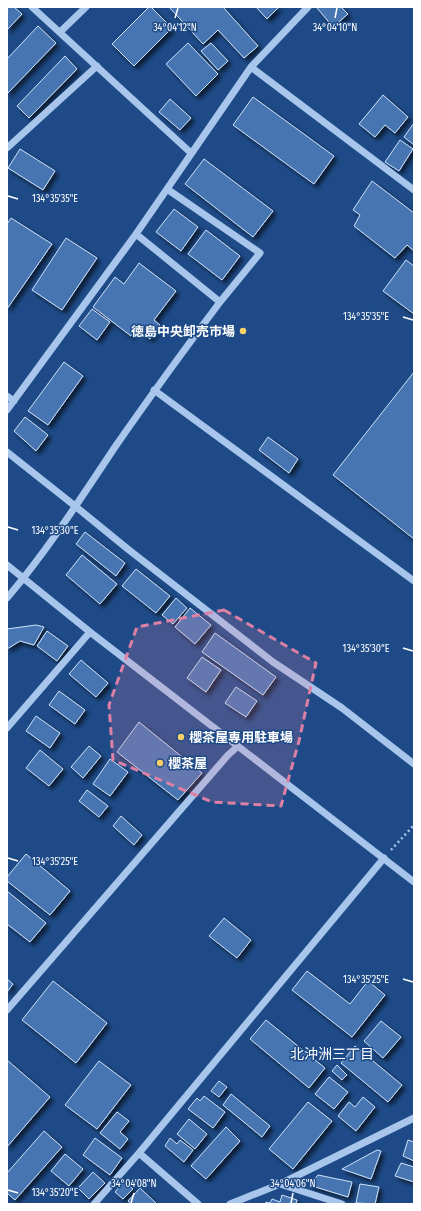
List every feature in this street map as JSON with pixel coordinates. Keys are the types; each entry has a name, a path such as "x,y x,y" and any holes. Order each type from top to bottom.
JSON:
{"street":[{"path":"32,7 191,153"},
{"path":"60,32 86,7"},
{"path":"7,410 136,234 251,67 308,7"},
{"path":"7,148 97,66"},
{"path":"251,67 413,187"},
{"path":"7,598 24,579 154,390 220,302 260,253 167,189"},
{"path":"136,234 220,302"},
{"path":"154,390 414,581"},
{"path":"7,396 14,400"},
{"path":"7,452 129,550 273,662 342,708 414,764"},
{"path":"7,565 237,747 414,882"},
{"path":"7,728 90,632"},
{"path":"7,1010 228,755 237,747"},
{"path":"94,1204 139,1153 384,858"},
{"path":"230,1204 280,1184 414,1118"},
{"path":"139,1153 198,1204"},
{"path":"280,1184 342,1204"}],"path":[{"path":"384,858 414,825"}],"highlighted area":[{"path":"224,610 316,663 299,741 281,806 212,802 113,760 109,705 137,627"}],"building":[{"path":"7,7 14,7 22,14 7,30"},
{"path":"149,7 151,7 172,28 134,66 112,44"},
{"path":"169,7 223,7 258,46 244,58 218,30 203,44"},
{"path":"256,7 279,7 267,19"},
{"path":"341,7 348,14 333,27 317,8"},
{"path":"38,26 56,43 7,94 7,59"},
{"path":"188,43 218,74 196,96 166,64"},
{"path":"211,43 228,61 218,70 201,51"},
{"path":"65,56 77,69 29,118 17,106"},
{"path":"383,95 408,117 395,133 385,125 375,137 359,124"},
{"path":"253,97 334,156 314,184 233,125"},
{"path":"170,99 191,118 180,130 159,112"},
{"path":"414,123 414,145 404,137"},
{"path":"400,140 413,149 399,171 385,162"},
{"path":"20,149 55,171 43,190 8,168"},
{"path":"204,159 273,211 253,237 185,184"},
{"path":"372,181 414,213 414,251 407,245 395,258 354,226 360,215 353,210"},
{"path":"174,209 198,227 181,251 156,232"},
{"path":"11,218 52,244 7,309 7,224"},
{"path":"206,230 240,256 222,280 188,254"},
{"path":"66,238 97,258 62,310 32,290"},
{"path":"406,260 414,266 414,314 383,291"},
{"path":"139,263 176,291 154,320 160,325 150,339 136,329 131,336 93,307 115,277 124,284"},
{"path":"92,309 110,322 97,340 79,326"},
{"path":"64,362 83,376 48,425 28,411"},
{"path":"414,372 414,539 333,475"},
{"path":"25,417 48,435 36,451 14,431"},
{"path":"268,437 298,459 289,473 259,450"},
{"path":"85,532 125,563 116,576 76,544"},
{"path":"82,555 117,584 100,604 66,575"},
{"path":"136,569 170,596 156,613 122,586"},
{"path":"176,598 187,608 173,624 162,615"},
{"path":"190,608 211,625 195,644 175,627"},
{"path":"36,625 44,627 34,645 20,641 7,649 7,629"},
{"path":"47,631 68,646 57,661 37,646"},
{"path":"215,633 276,677 263,695 202,652"},
{"path":"202,657 221,670 206,692 187,678"},
{"path":"81,660 108,683 96,697 69,674"},
{"path":"236,687 257,701 246,717 225,703"},
{"path":"59,691 85,710 75,724 49,705"},
{"path":"36,716 60,733 50,748 26,731"},
{"name":"櫻茶屋","path":"139,722 202,773 178,800 117,752"},
{"path":"89,746 101,756 83,778 71,767"},
{"path":"40,750 63,769 49,786 26,768"},
{"path":"110,759 128,772 110,796 93,784"},
{"path":"87,790 108,806 99,817 79,801"},
{"path":"121,816 142,835 134,845 113,826"},
{"path":"26,854 70,891 50,915 7,881 7,877"},
{"path":"7,891 46,923 30,942 7,924"},
{"path":"224,918 251,940 237,958 209,936"},
{"path":"307,971 350,1004 368,981 385,995 352,1037 292,990"},
{"path":"7,979 13,984 7,992"},
{"path":"53,981 107,1023 76,1063 22,1020"},
{"path":"266,1020 325,1068 309,1088 250,1039"},
{"path":"381,1021 401,1037 383,1058 364,1041"},
{"path":"355,1046 402,1085 388,1102 341,1063"},
{"path":"7,1060 50,1097 7,1147"},
{"path":"99,1061 131,1085 97,1129 65,1105"},
{"path":"337,1065 347,1075 342,1080 332,1071"},
{"path":"329,1077 348,1092 334,1109 315,1094"},
{"path":"219,1081 227,1087 219,1097 211,1091"},
{"path":"231,1094 270,1126 262,1137 223,1105"},
{"path":"204,1096 225,1112 213,1128 188,1109 197,1098 200,1101"},
{"path":"363,1097 375,1107 356,1131 338,1116 349,1102 355,1107"},
{"path":"308,1102 332,1121 293,1169 269,1149"},
{"path":"117,1112 129,1121 120,1132 128,1139 120,1149 100,1133"},
{"path":"189,1119 207,1134 195,1149 177,1134"},
{"path":"226,1127 240,1141 206,1179 191,1166"},
{"path":"44,1131 62,1147 15,1200 7,1193 7,1173"},
{"path":"95,1138 122,1158 110,1175 83,1155"},
{"path":"170,1138 177,1144 180,1140 193,1150 184,1162 165,1146"},
{"path":"408,1140 414,1142 414,1161 403,1156"},
{"path":"377,1150 381,1151 371,1179 342,1169"},
{"path":"65,1154 83,1169 69,1186 51,1171"},
{"path":"401,1163 414,1167 414,1182 395,1176"},
{"path":"93,1172 105,1183 89,1199 78,1188"},
{"path":"318,1175 352,1182 348,1197 309,1185"},
{"path":"124,1181 133,1189 123,1199 115,1192"},
{"path":"360,1184 379,1187 375,1204 356,1203"},
{"path":"140,1188 157,1204 131,1204 128,1201"},
{"path":"282,1195 297,1200 296,1204 265,1204 266,1202 270,1203 272,1199 280,1202"}],"place":[{"name":"徳島中央卸売市場","path":"243,331"},
{"name":"櫻茶屋専用駐車場","path":"181,737"},
{"name":"櫻茶屋","path":"160,763"}],"district":[{"name":"北沖洲三丁目","path":"332,1054"}]}
